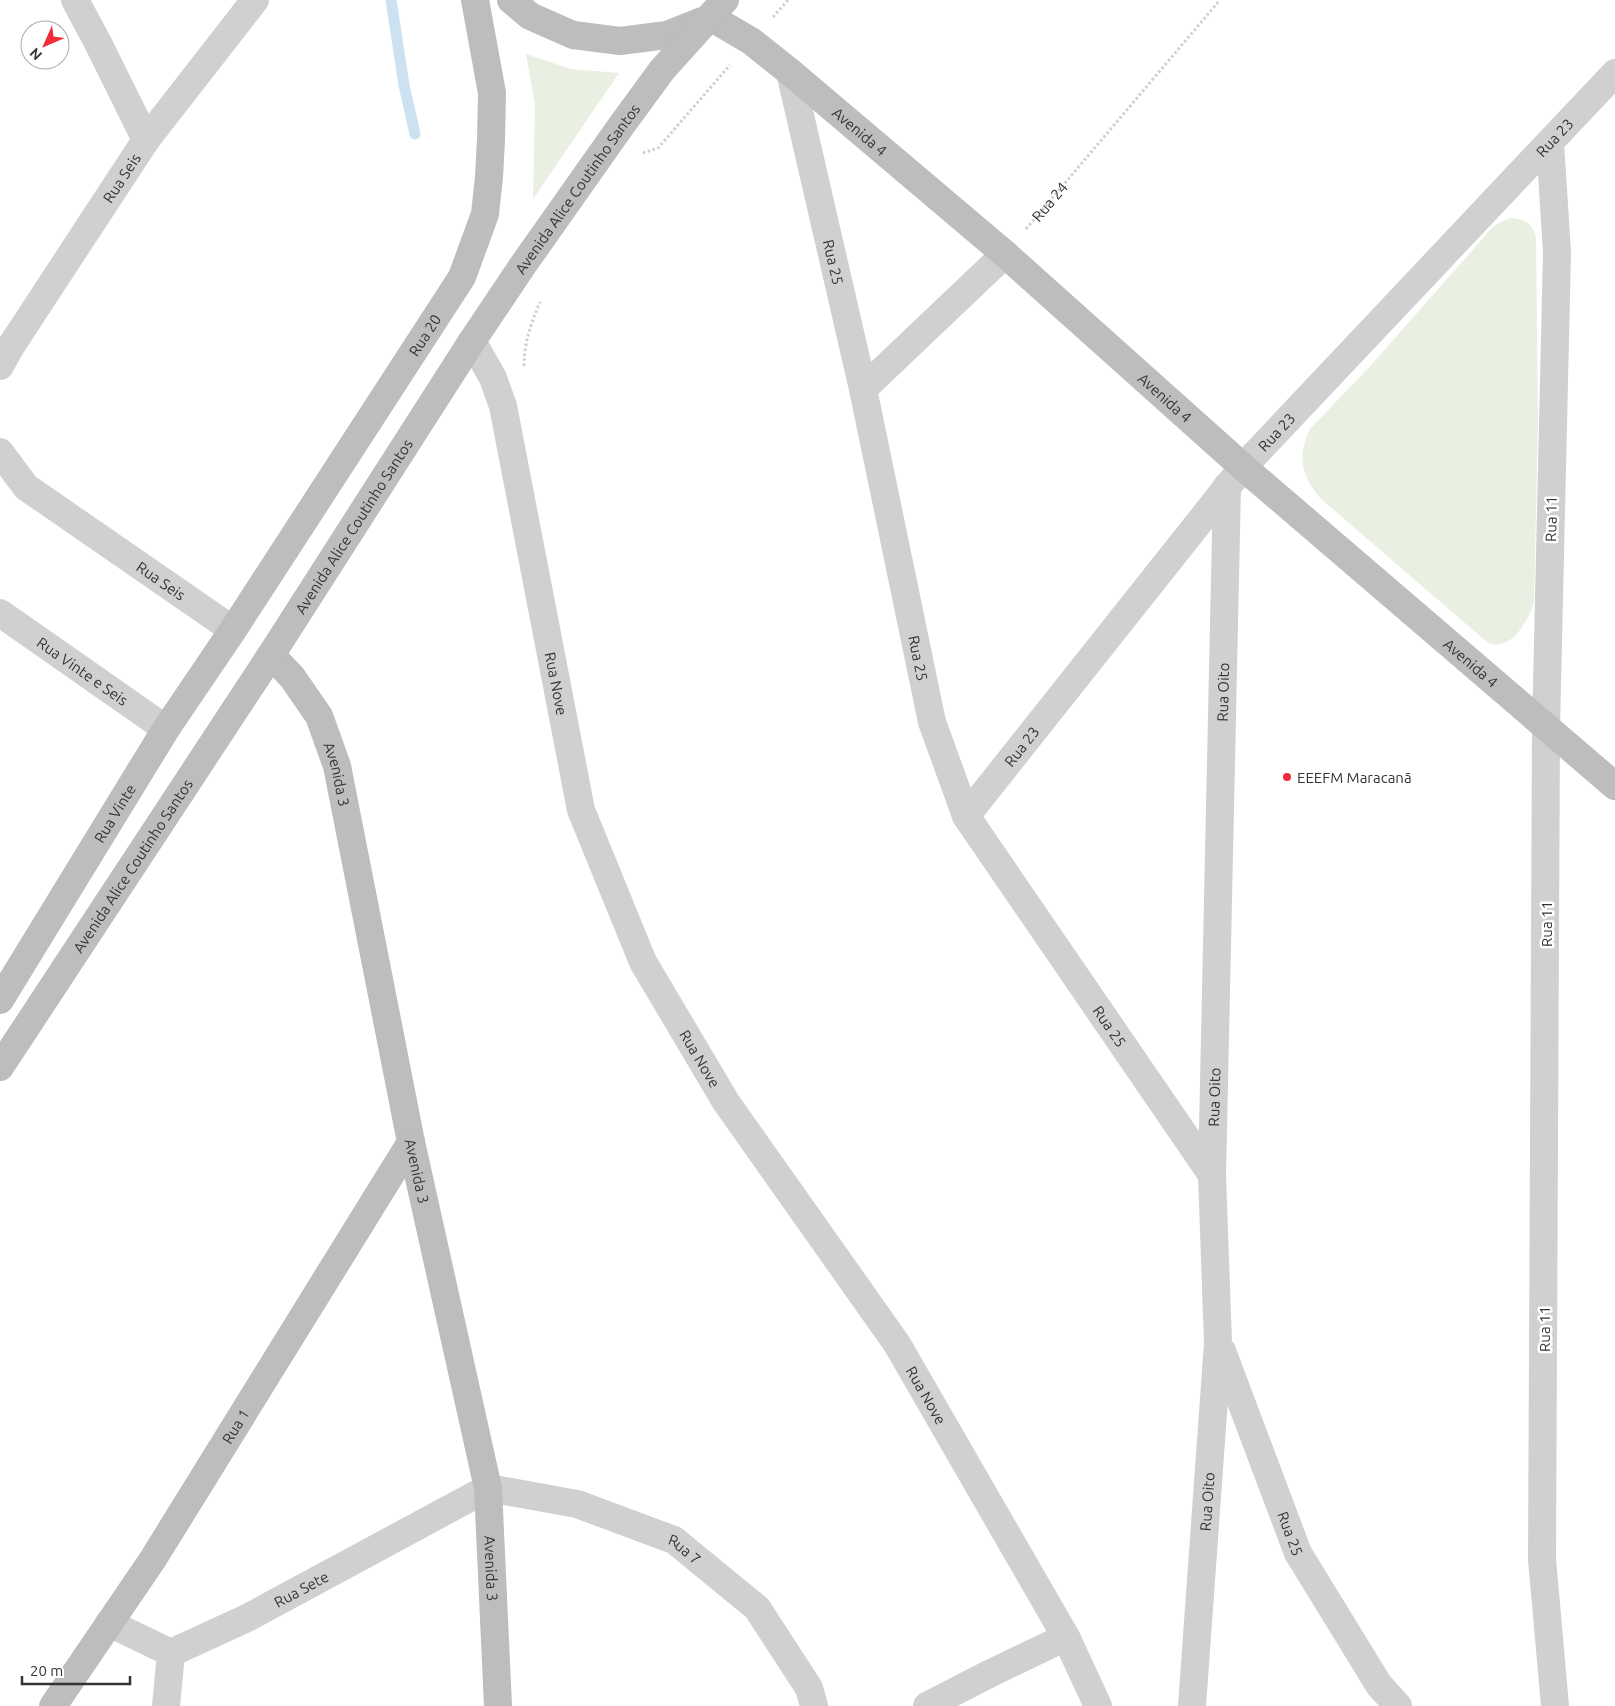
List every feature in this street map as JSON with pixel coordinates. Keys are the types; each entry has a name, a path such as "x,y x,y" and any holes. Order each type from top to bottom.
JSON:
{"street":[{"path":"75,0 146,140"},
{"name":"Rua Seis","path":"0,366 11,346 146,140 255,0"},
{"name":"Rua 20","path":"233,630 462,277 474,246 485,214 490,177 492,130 492,93 475,0"},
{"path":"511,0 530,16 573,35 620,41 667,36 718,8"},
{"name":"Avenida 4","path":"718,8 751,41 1005,254 1235,476 1615,786"},
{"name":"Avenida Alice Coutinho Santos","path":"0,1067 271,654 472,341 662,70 718,8"},
{"name":"Rua 25","path":"790,72 863,389 932,722 966,816 1212,1175"},
{"name":"Rua 23","path":"966,816 1235,476 1615,73"},
{"name":"Rua 11","path":"1550,143 1556,252 1546,728 1542,1559 1556,1706"},
{"path":"863,389 1005,254"},
{"name":"Rua Nove","path":"472,341 493,378 503,406 581,810 643,962 726,1102 897,1344 1066,1637 1098,1706"},
{"name":"Rua Seis","path":"0,452 26,487 233,630"},
{"name":"Rua Oito","path":"1192,1706 1218,1343 1212,1175 1235,476"},
{"name":"Rua Vinte e Seis","path":"0,613 166,730"},
{"name":"Rua Vinte","path":"0,1000 166,730 233,630"},
{"name":"Avenida 3","path":"271,654 292,676 319,716 337,766 411,1142 488,1488 498,1706"},
{"name":"Rua 1","path":"53,1706 158,1550 411,1142"},
{"name":"Rua 25","path":"1218,1343 1298,1552 1379,1685 1398,1706"},
{"name":"Rua Sete","path":"171,1653 247,1618 488,1488"},
{"name":"Rua 7","path":"488,1488 577,1504 674,1540 757,1608 808,1688 814,1706"},
{"path":"109,1624 171,1653 166,1706"},
{"path":"927,1706 1066,1637"}],"path":[{"path":"640,154 658,148 788,0"},
{"name":"Rua 24","path":"1005,254 1220,0"},
{"path":"493,378 524,369 524,348 530,326 541,299"}],"green space":[{"path":"526,54 571,69 619,73 533,199 535,105"},
{"path":"1511,218 1520,219 1530,225 1536,237 1538,423 1534,603 1517,634 1503,644 1495,645 1487,642 1321,499 1305,474 1302,457 1303,448 1310,429 1371,365 1490,230 1499,223"}],"waterway":[{"path":"391,0 404,85 415,134"}],"place":[{"name":"EEEFM Maracanã","path":"1287,777"}]}
